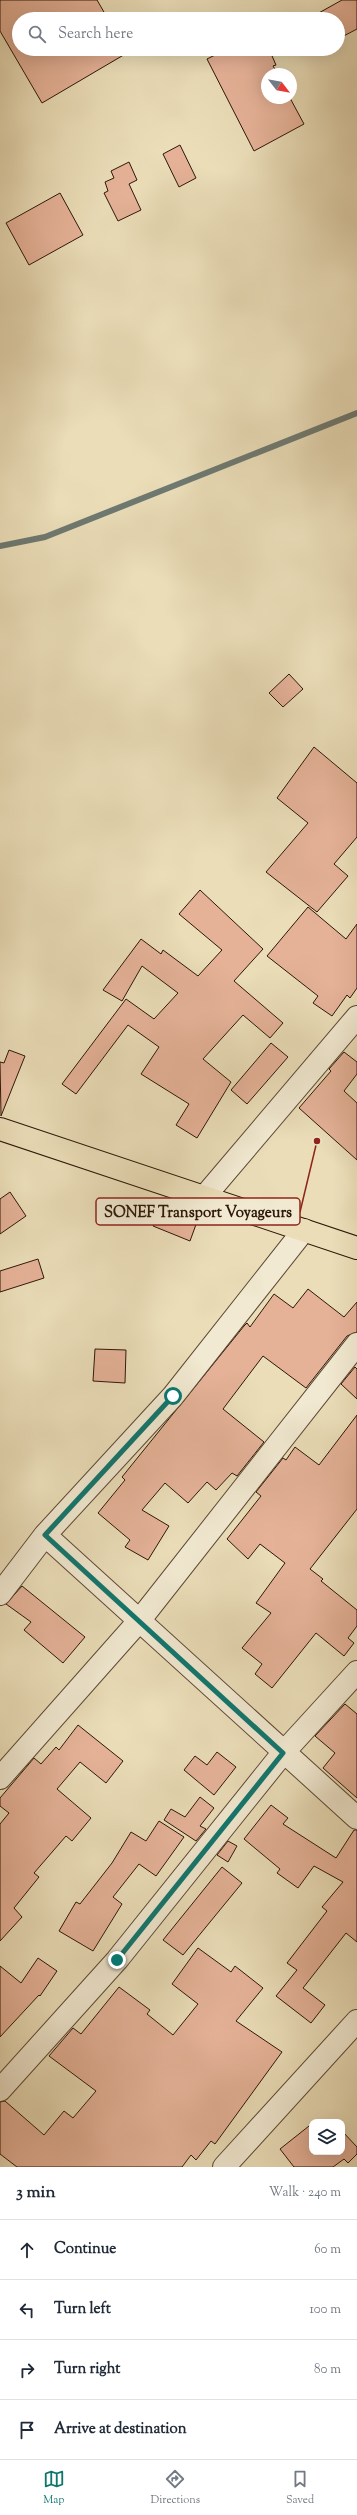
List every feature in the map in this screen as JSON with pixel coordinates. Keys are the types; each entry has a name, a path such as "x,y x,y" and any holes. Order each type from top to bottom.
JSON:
{"highway":[{"path":"0,1129 205,1196 357,1248"}],"street":[{"path":"205,1196 357,1017"},
{"path":"0,1594 45,1535 173,1396 304,1230"},
{"path":"0,1778 139,1621 357,1344"},
{"path":"45,1535 283,1753 357,1818"},
{"path":"0,2090 117,1960 283,1753 357,1672"},
{"path":"224,2167 357,2021"}],"building":[{"path":"0,0 97,0 104,12 12,12 12,52 0,31"},
{"path":"342,0 357,0 357,29 345,35 345,12 321,12"},
{"path":"15,56 122,56 42,103"},
{"path":"213,56 272,56 276,65 273,66 274,68 261,68 261,104 293,104 304,124 254,151 207,59"},
{"path":"180,145 196,178 179,187 163,154"},
{"path":"129,162 137,180 129,184 141,210 118,221 104,193 108,191 105,182 114,178 111,171"},
{"path":"60,193 83,235 29,265 6,223"},
{"path":"289,674 303,689 283,707 269,693"},
{"path":"314,747 357,783 357,837 334,864 348,876 317,912 266,872 308,823 277,798"},
{"path":"200,890 263,949 234,981 283,1023 270,1038 243,1015 203,1059 231,1082 197,1138 176,1125 189,1104 141,1074 159,1047 128,1025 76,1094 62,1084 126,999 154,1019 178,993 142,966 122,1001 103,990 141,939 161,954 163,950 198,976 222,950 179,914"},
{"path":"308,907 346,939 357,924 357,988 350,998 347,995 332,1016 313,1003 318,996 267,956"},
{"path":"271,1043 288,1057 247,1104 231,1090"},
{"path":"9,1050 25,1056 1,1116 0,1062 4,1063"},
{"path":"344,1052 357,1062 357,1074 344,1091 357,1103 357,1160 299,1108 331,1071 329,1069"},
{"path":"10,1192 26,1216 0,1234 0,1199"},
{"path":"162,1205 198,1219 190,1241 153,1226"},
{"path":"38,1259 44,1278 0,1292 0,1271"},
{"path":"308,1289 344,1317 357,1302 357,1332 347,1336 306,1388 263,1356 223,1409 264,1442 237,1476 232,1473 216,1490 207,1482 188,1503 165,1483 142,1510 169,1526 148,1560 125,1547 130,1540 98,1513 125,1480 122,1477 244,1326 247,1323 250,1327 274,1294 293,1308"},
{"path":"95,1349 126,1350 125,1383 93,1381"},
{"path":"355,1367 357,1369 357,1399 341,1384"},
{"path":"357,1415 357,1509 310,1569 323,1579 321,1581 357,1610 357,1626 348,1638 354,1643 344,1656 316,1633 272,1688 255,1674 262,1664 242,1648 271,1613 256,1603 285,1563 260,1544 248,1559 227,1539 261,1496 256,1492 283,1458 286,1460 295,1447 319,1465"},
{"path":"22,1586 85,1637 63,1663 24,1630 31,1622 6,1604"},
{"path":"345,1704 357,1714 357,1798 323,1768 335,1753 315,1736"},
{"path":"78,1725 123,1761 106,1783 80,1762 57,1789 91,1818 72,1841 66,1836 34,1873 39,1877 14,1908 22,1917 0,1941 0,1824 9,1813 0,1806 0,1798 34,1758 41,1764 56,1747 59,1750"},
{"path":"217,1752 236,1767 214,1795 184,1770 195,1756 207,1765"},
{"path":"200,1797 214,1808 200,1826 206,1829 196,1841 164,1820 171,1809 185,1817"},
{"path":"271,1805 288,1818 283,1824 336,1858 354,1830 357,1830 357,1942 346,1933 303,1988 325,2005 311,2023 276,1996 297,1970 287,1963 327,1911 322,1907 343,1882 314,1866 298,1888 277,1873 280,1869 244,1839"},
{"path":"159,1821 184,1837 156,1876 139,1864 113,1897 122,1904 93,1951 59,1931 76,1902 80,1904 112,1863 131,1832 146,1841"},
{"path":"228,1841 237,1846 228,1862 217,1855"},
{"path":"222,1867 242,1883 183,1955 163,1940"},
{"path":"198,1948 231,1972 235,1966 263,1988 236,2021 282,2052 215,2144 211,2141 196,2160 191,2155 182,2167 17,2167 0,2154 0,2102 5,2101 44,2135 64,2111 73,2118 96,2091 49,2056 73,2028 81,2034 119,1987 150,2010 147,2014 173,2035 198,2004 172,1984"},
{"path":"38,1958 57,1971 40,1996 39,1995 0,2037 0,1966 21,1983"},
{"path":"309,2126 309,2155 345,2155 345,2134 357,2147 357,2154 348,2163 344,2159 333,2167 294,2167 280,2149"}],"waterway":[{"path":"0,546 45,537 357,413"}],"place":[{"name":"SONEF Transport Voyageurs","path":"317,1141"}],"route":[{"path":"117,1960 283,1753 45,1535 173,1396"}]}
